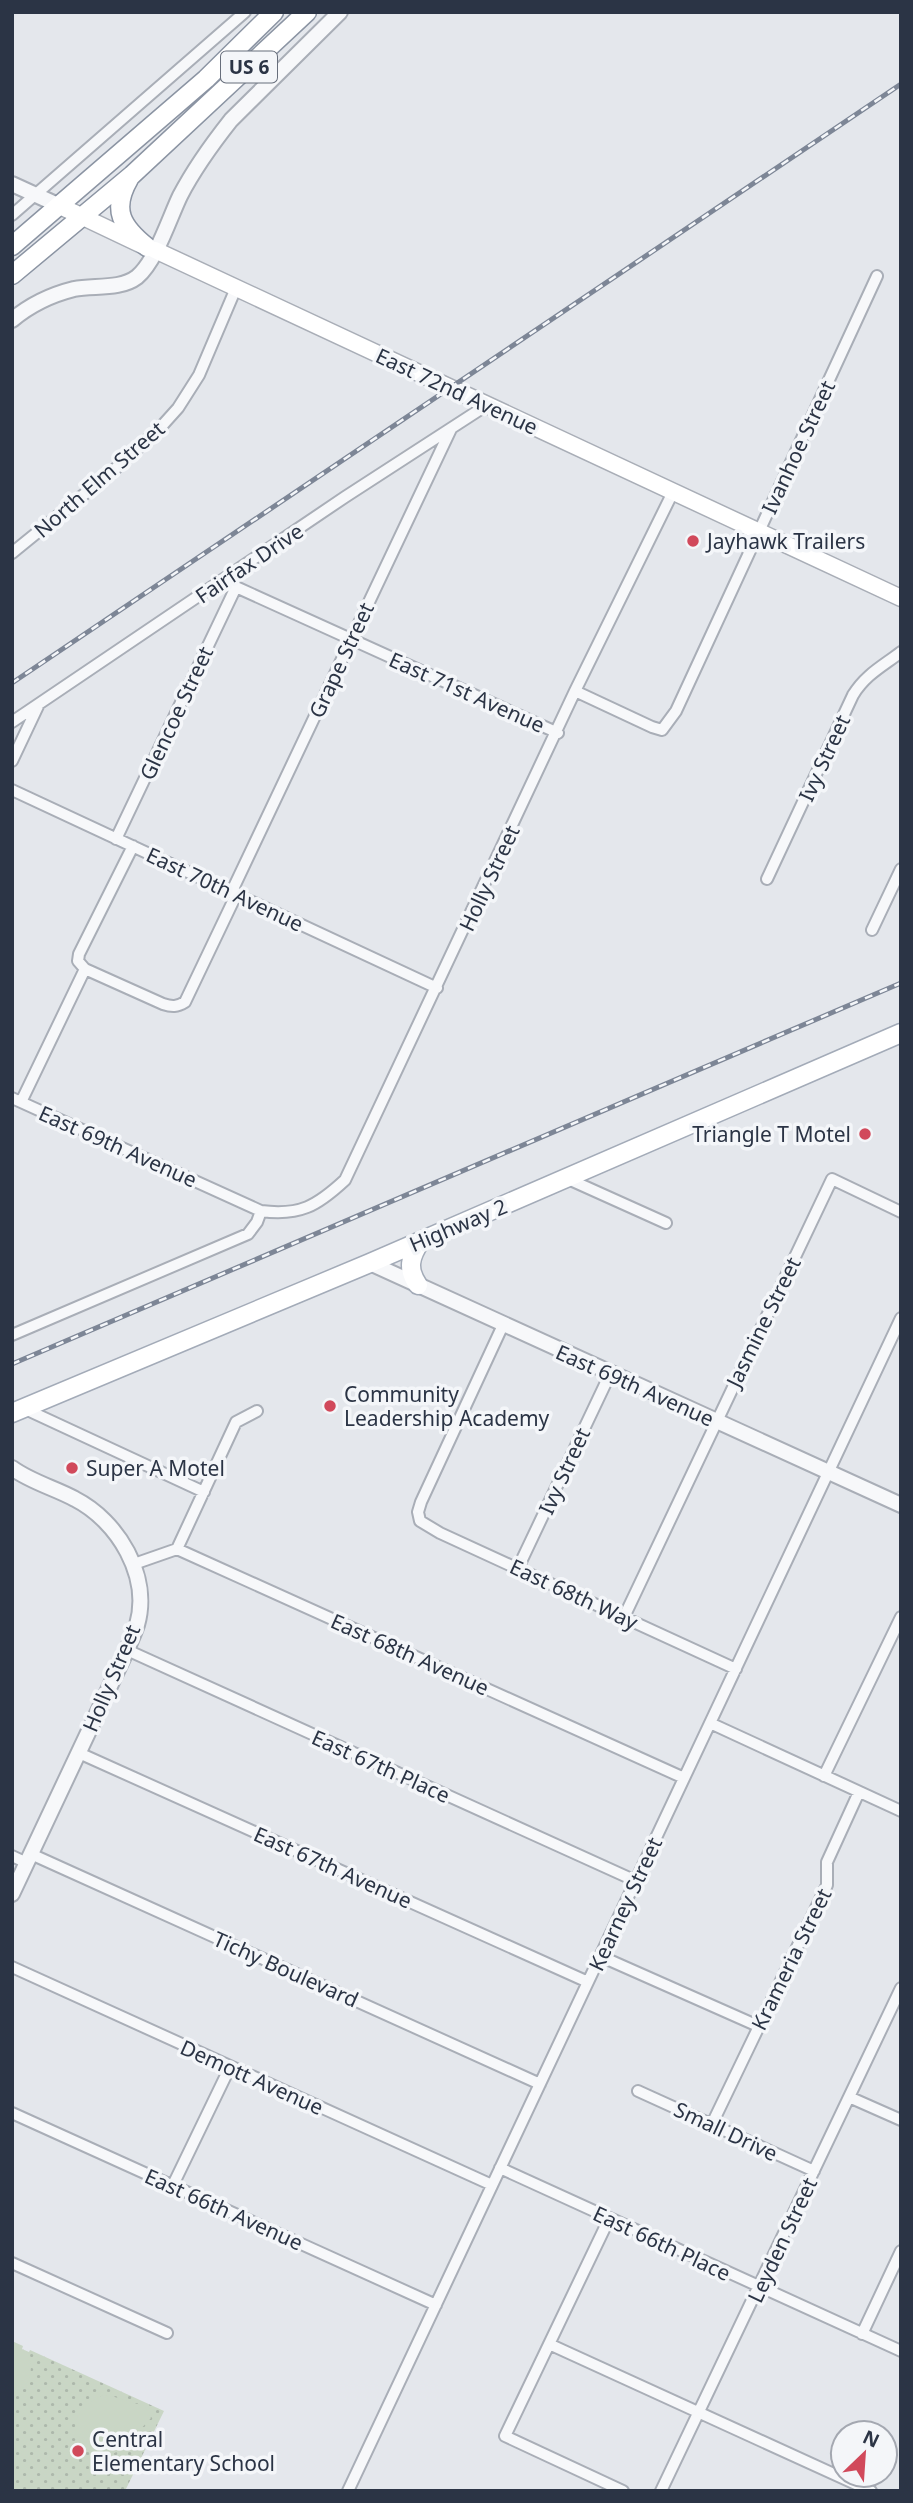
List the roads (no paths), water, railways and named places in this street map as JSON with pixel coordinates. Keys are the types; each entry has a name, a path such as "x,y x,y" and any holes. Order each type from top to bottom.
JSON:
{"main road":[{"name":"US 6","path":"12,246 206,79 274,12"},
{"name":"US 6","path":"12,275 132,174 307,12"},
{"path":"132,174 121,195 120,211 130,232 151,249"},
{"name":"East 72nd Avenue","path":"60,206 901,598"},
{"name":"Highway 2","path":"18,1411 420,1242 901,1033"},
{"path":"418,1285 410,1266 420,1242"}],"street":[{"path":"12,215 245,12"},
{"path":"12,320 38,302 58,294 76,289 118,285 134,279 145,269 151,249 216,139 231,120 340,12"},
{"name":"East 72nd Avenue","path":"12,184 60,206"},
{"name":"Ivanhoe Street","path":"575,691 662,730 676,710 877,276"},
{"name":"North Elm Street","path":"12,553 114,470 178,408 199,375 236,288"},
{"name":"Fairfax Drive","path":"12,722 487,405"},
{"name":"Grape Street","path":"85,969 170,1007 185,1002 451,429"},
{"name":"Holly Street","path":"261,1211 279,1213 306,1208 324,1199 345,1181 558,733 575,691 673,492"},
{"name":"East 71st Avenue","path":"225,579 236,587 558,733"},
{"name":"Glencoe Street","path":"116,839 236,587"},
{"name":"Ivy Street","path":"767,879 853,695 872,671 901,652"},
{"path":"12,761 38,706"},
{"name":"East 70th Avenue","path":"12,790 437,988"},
{"path":"17,1100 85,969 78,961 79,954 133,846"},
{"path":"872,930 901,869"},
{"name":"East 69th Avenue","path":"17,1100 261,1211"},
{"path":"566,1178 666,1223"},
{"name":"Jasmine Street","path":"624,1617 832,1179 901,1212"},
{"path":"12,1335 248,1234 261,1211"},
{"name":"East 69th Avenue","path":"370,1263 901,1505"},
{"name":"Kearney Street","path":"348,2491 901,1318"},
{"name":"East 68th Way","path":"503,1325 421,1502 418,1514 423,1524 736,1669"},
{"name":"Ivy Street","path":"518,1568 610,1374"},
{"path":"18,1411 204,1492"},
{"path":"134,1564 177,1549 236,1422 257,1411"},
{"name":"Holly Street","path":"12,1468 92,1508 107,1523 120,1538 134,1564 139,1611 127,1650 12,1894"},
{"name":"East 68th Avenue","path":"177,1549 684,1778"},
{"path":"824,1776 901,1617"},
{"name":"East 67th Place","path":"127,1650 636,1881"},
{"path":"710,1723 901,1811"},
{"name":"East 67th Avenue","path":"79,1753 588,1982"},
{"name":"Krameria Street","path":"712,2124 827,1885 827,1862 859,1792"},
{"path":"12,1856 29,1858"},
{"name":"Tichy Boulevard","path":"29,1858 540,2084"},
{"path":"600,1956 758,2026"},
{"name":"Demott Avenue","path":"12,1967 492,2185"},
{"name":"Leyden Street","path":"661,2491 901,1988"},
{"path":"173,2185 230,2067"},
{"name":"Small Drive","path":"638,2091 814,2171"},
{"path":"849,2097 901,2120"},
{"name":"East 66th Avenue","path":"12,2113 436,2305"},
{"name":"East 66th Place","path":"500,2168 901,2351"},
{"path":"609,2220 505,2436 623,2491"},
{"path":"862,2334 901,2251"},
{"path":"12,2263 167,2333"},
{"path":"549,2344 871,2491"}],"railway":[{"path":"12,683 901,84"},
{"path":"12,1364 901,983"}],"place":[{"name":"Jayhawk Trailers","path":"693,541"},
{"name":"Triangle T Motel","path":"865,1134"},
{"name":"Community Leadership Academy","path":"330,1406"},
{"name":"Super A Motel","path":"72,1468"},
{"name":"Central Elementary School","path":"78,2451"}]}
